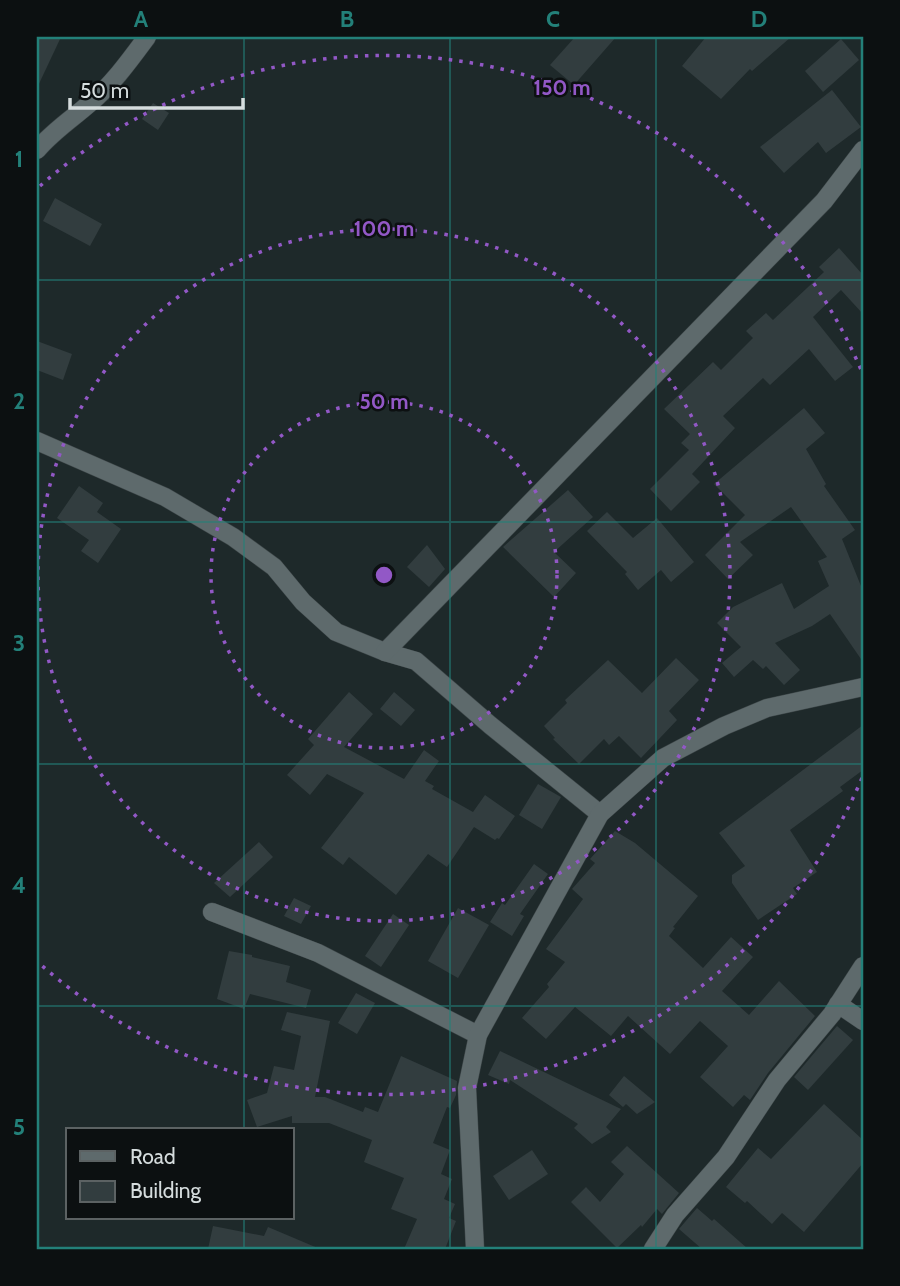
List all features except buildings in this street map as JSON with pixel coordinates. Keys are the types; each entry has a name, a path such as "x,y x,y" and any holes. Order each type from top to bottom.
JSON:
{"street":[{"path":"37,150 50,134 92,102 146,37"},
{"path":"385,652 824,201 863,150"},
{"path":"37,441 165,497 233,537 274,567 303,602 336,632 385,652 416,661 600,814"},
{"path":"478,1247 467,1088 478,1035 600,814 663,758 724,726 767,708 863,687"},
{"path":"212,912 318,953 478,1035"},
{"path":"653,1249 675,1215 726,1157 777,1080 838,1004 863,966"},
{"path":"838,1004 863,1021"}]}
